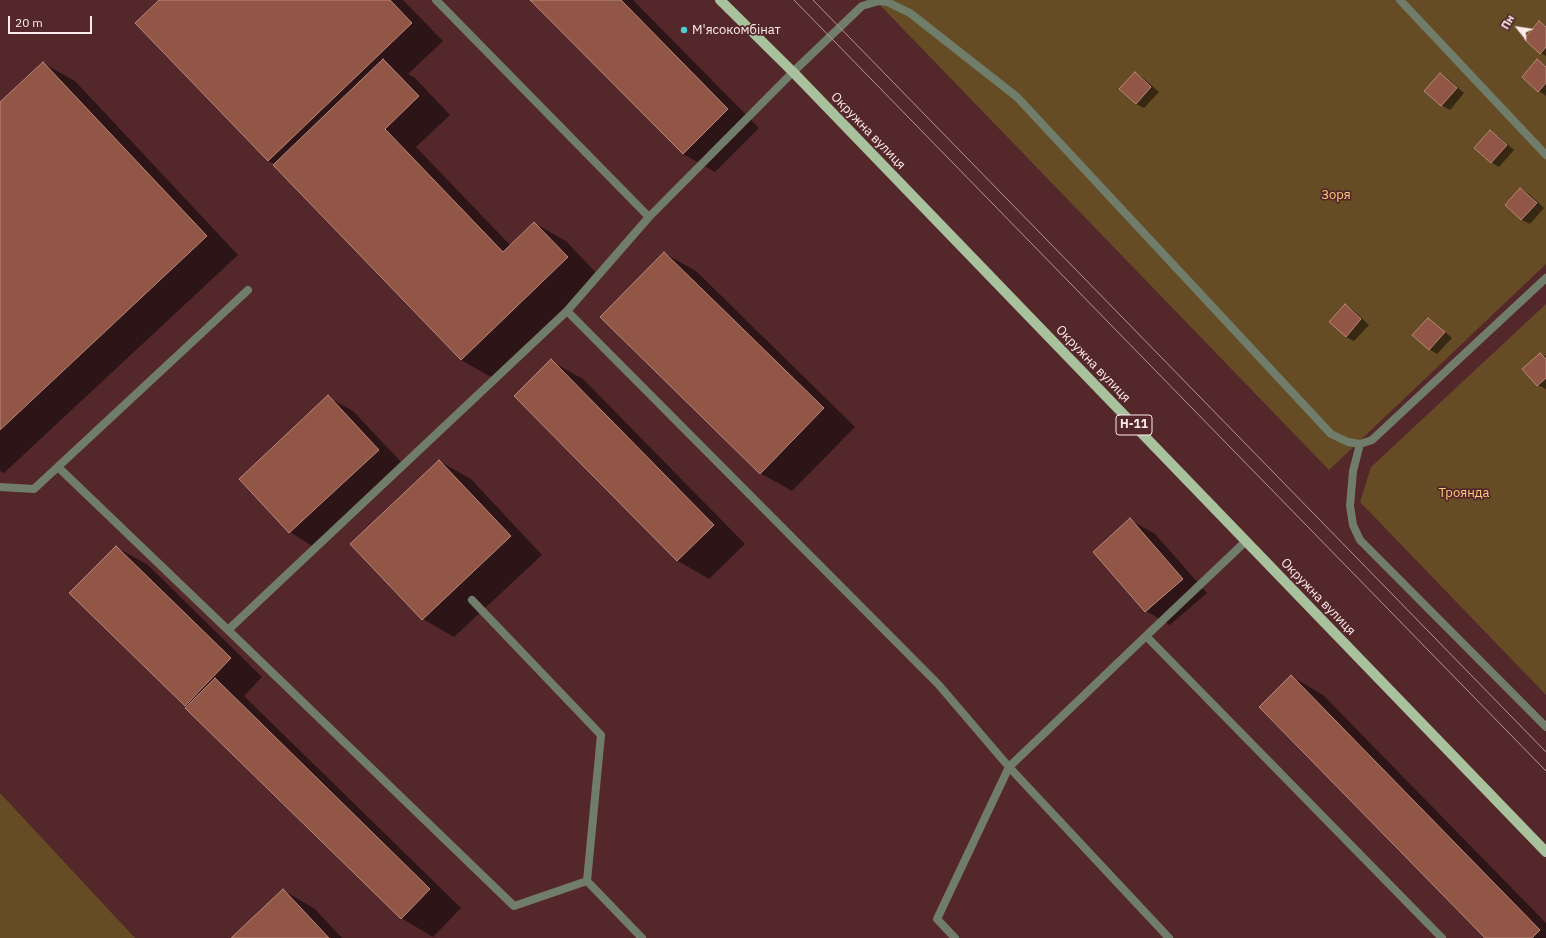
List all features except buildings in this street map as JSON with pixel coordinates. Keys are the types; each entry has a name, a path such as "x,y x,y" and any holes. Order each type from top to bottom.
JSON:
{"main road":[{"name":"Окружна вулиця","path":"720,0 793,72 1546,852"}],"street":[{"path":"436,0 649,217"},
{"path":"228,630 567,311 649,217 793,72 862,6 879,0 887,2 910,13 1017,97 1331,434 1348,442 1360,444 1372,440 1546,278"},
{"path":"1400,0 1546,155"},
{"path":"0,487 34,489 248,290"},
{"path":"567,311 938,684 1009,767 1169,938"},
{"path":"1360,444 1353,471 1350,506 1353,525 1360,540 1546,727"},
{"path":"58,467 514,906 587,881"},
{"path":"955,938 937,919 1009,767 1246,542"},
{"path":"472,600 600,735 587,881 642,938"},
{"path":"1146,636 1442,938"}],"green space":[{"name":"Зоря","path":"875,0 1546,0 1546,264 1329,470"},
{"name":"Троянда","path":"1546,304 1546,695 1360,502 1371,467"},
{"path":"0,793 135,938 0,938"}],"tram line":[{"path":"794,0 1546,771"},
{"path":"813,0 1546,752"}],"place":[{"name":"М'ясокомбінат","path":"684,30"}]}
